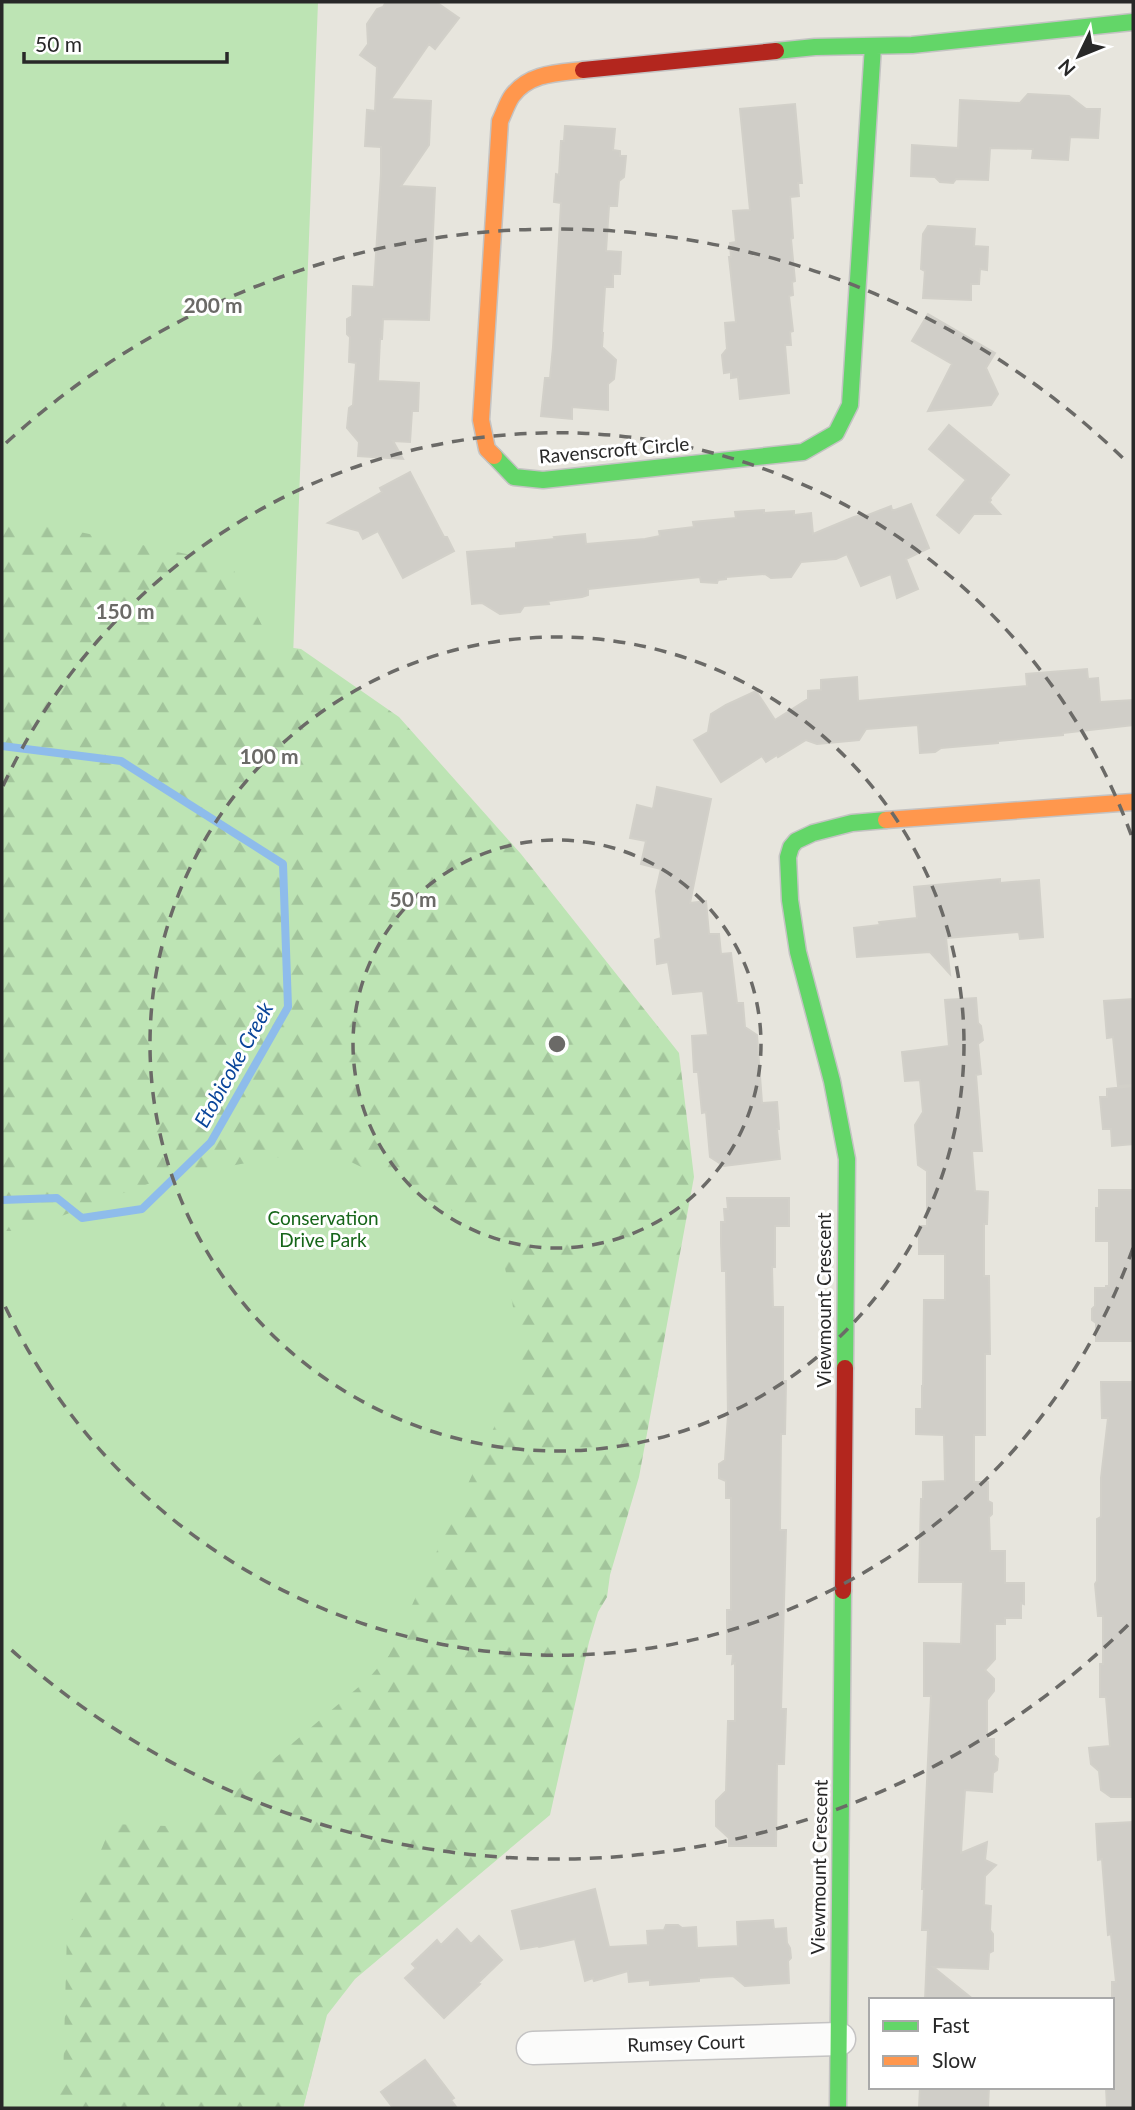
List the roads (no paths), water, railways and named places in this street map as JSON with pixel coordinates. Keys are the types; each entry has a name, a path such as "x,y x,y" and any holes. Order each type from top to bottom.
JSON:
{"street":[{"name":"Ravenscroft Circle","path":"873,46 850,405 836,433 803,452 543,480 514,477 487,449 481,420 500,121 512,96 530,79 552,73 815,47 912,45 1133,23"},
{"name":"Viewmount Crescent","path":"838,2108 847,1159 832,1082 796,947 788,886 788,858 791,846 802,839 823,829 860,822 1133,802"},
{"name":"Rumsey Court","path":"533,2048 839,2039"}],"waterway":[{"name":"Etobicoke Creek","path":"2,746 121,761 283,864 288,1007 211,1142 142,1209 82,1218 57,1198 2,1200"}],"park label":[{"name":"Conservation Drive Park","path":"323,1229"}]}
